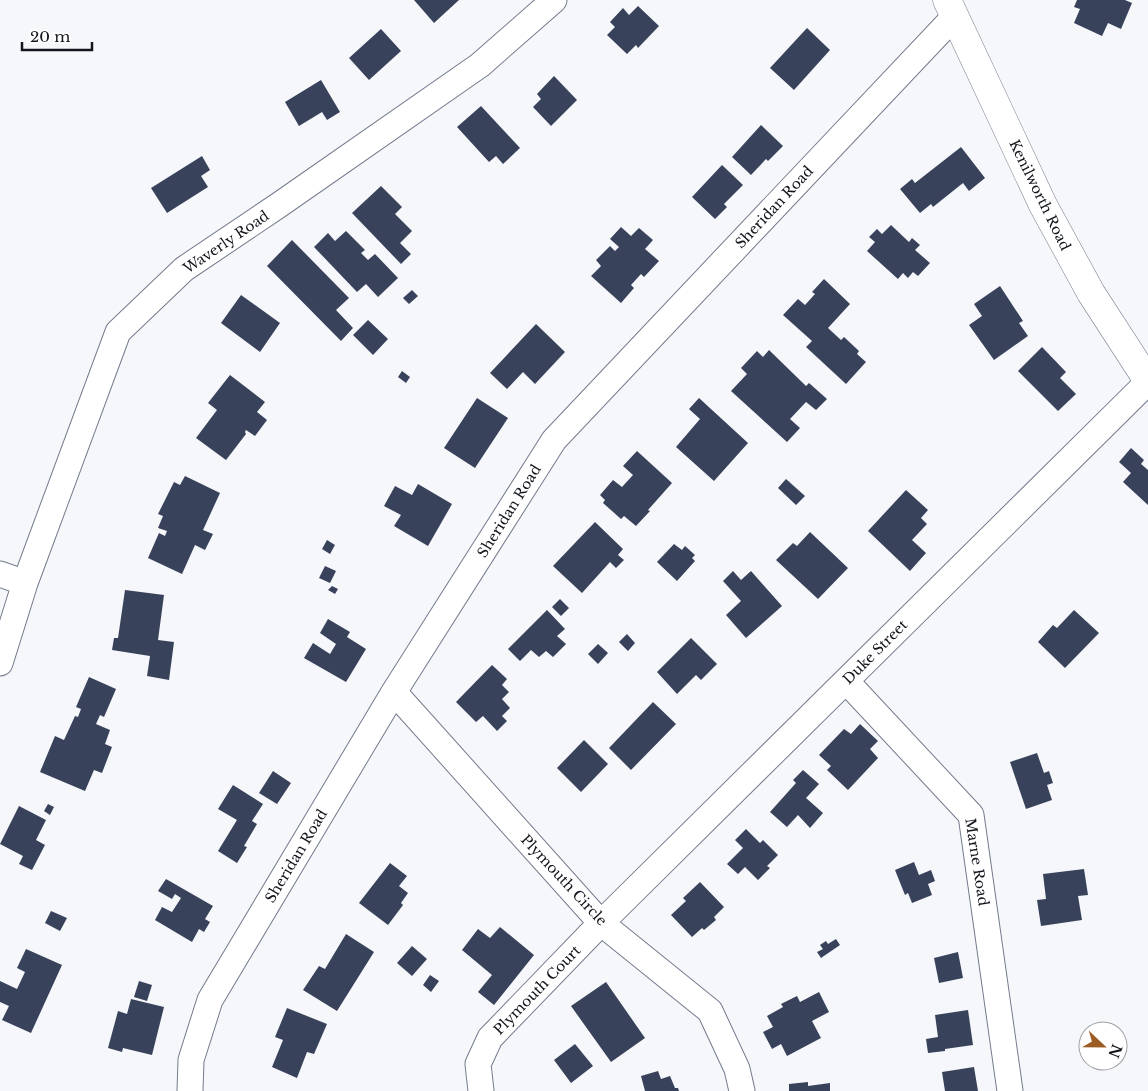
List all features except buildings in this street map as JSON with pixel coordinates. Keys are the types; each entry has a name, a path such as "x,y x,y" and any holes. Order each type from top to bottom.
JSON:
{"street":[{"name":"Waverly Road","path":"0,663 25,583 118,332 184,269 279,206 480,65 554,0"},
{"name":"Kenilworth Road","path":"951,8 1043,205 1091,293 1148,381"},
{"name":"Sheridan Road","path":"190,1091 191,1060 210,1000 394,692 554,440 951,8"},
{"name":"Duke Street","path":"601,923 1148,381"},
{"path":"0,574 25,583"},
{"name":"Marne Road","path":"846,681 971,814 1010,1091"},
{"name":"Plymouth Circle","path":"394,692 601,923 710,1011 737,1069 742,1091"},
{"name":"Plymouth Court","path":"481,1091 478,1064 490,1038 601,923"}]}
